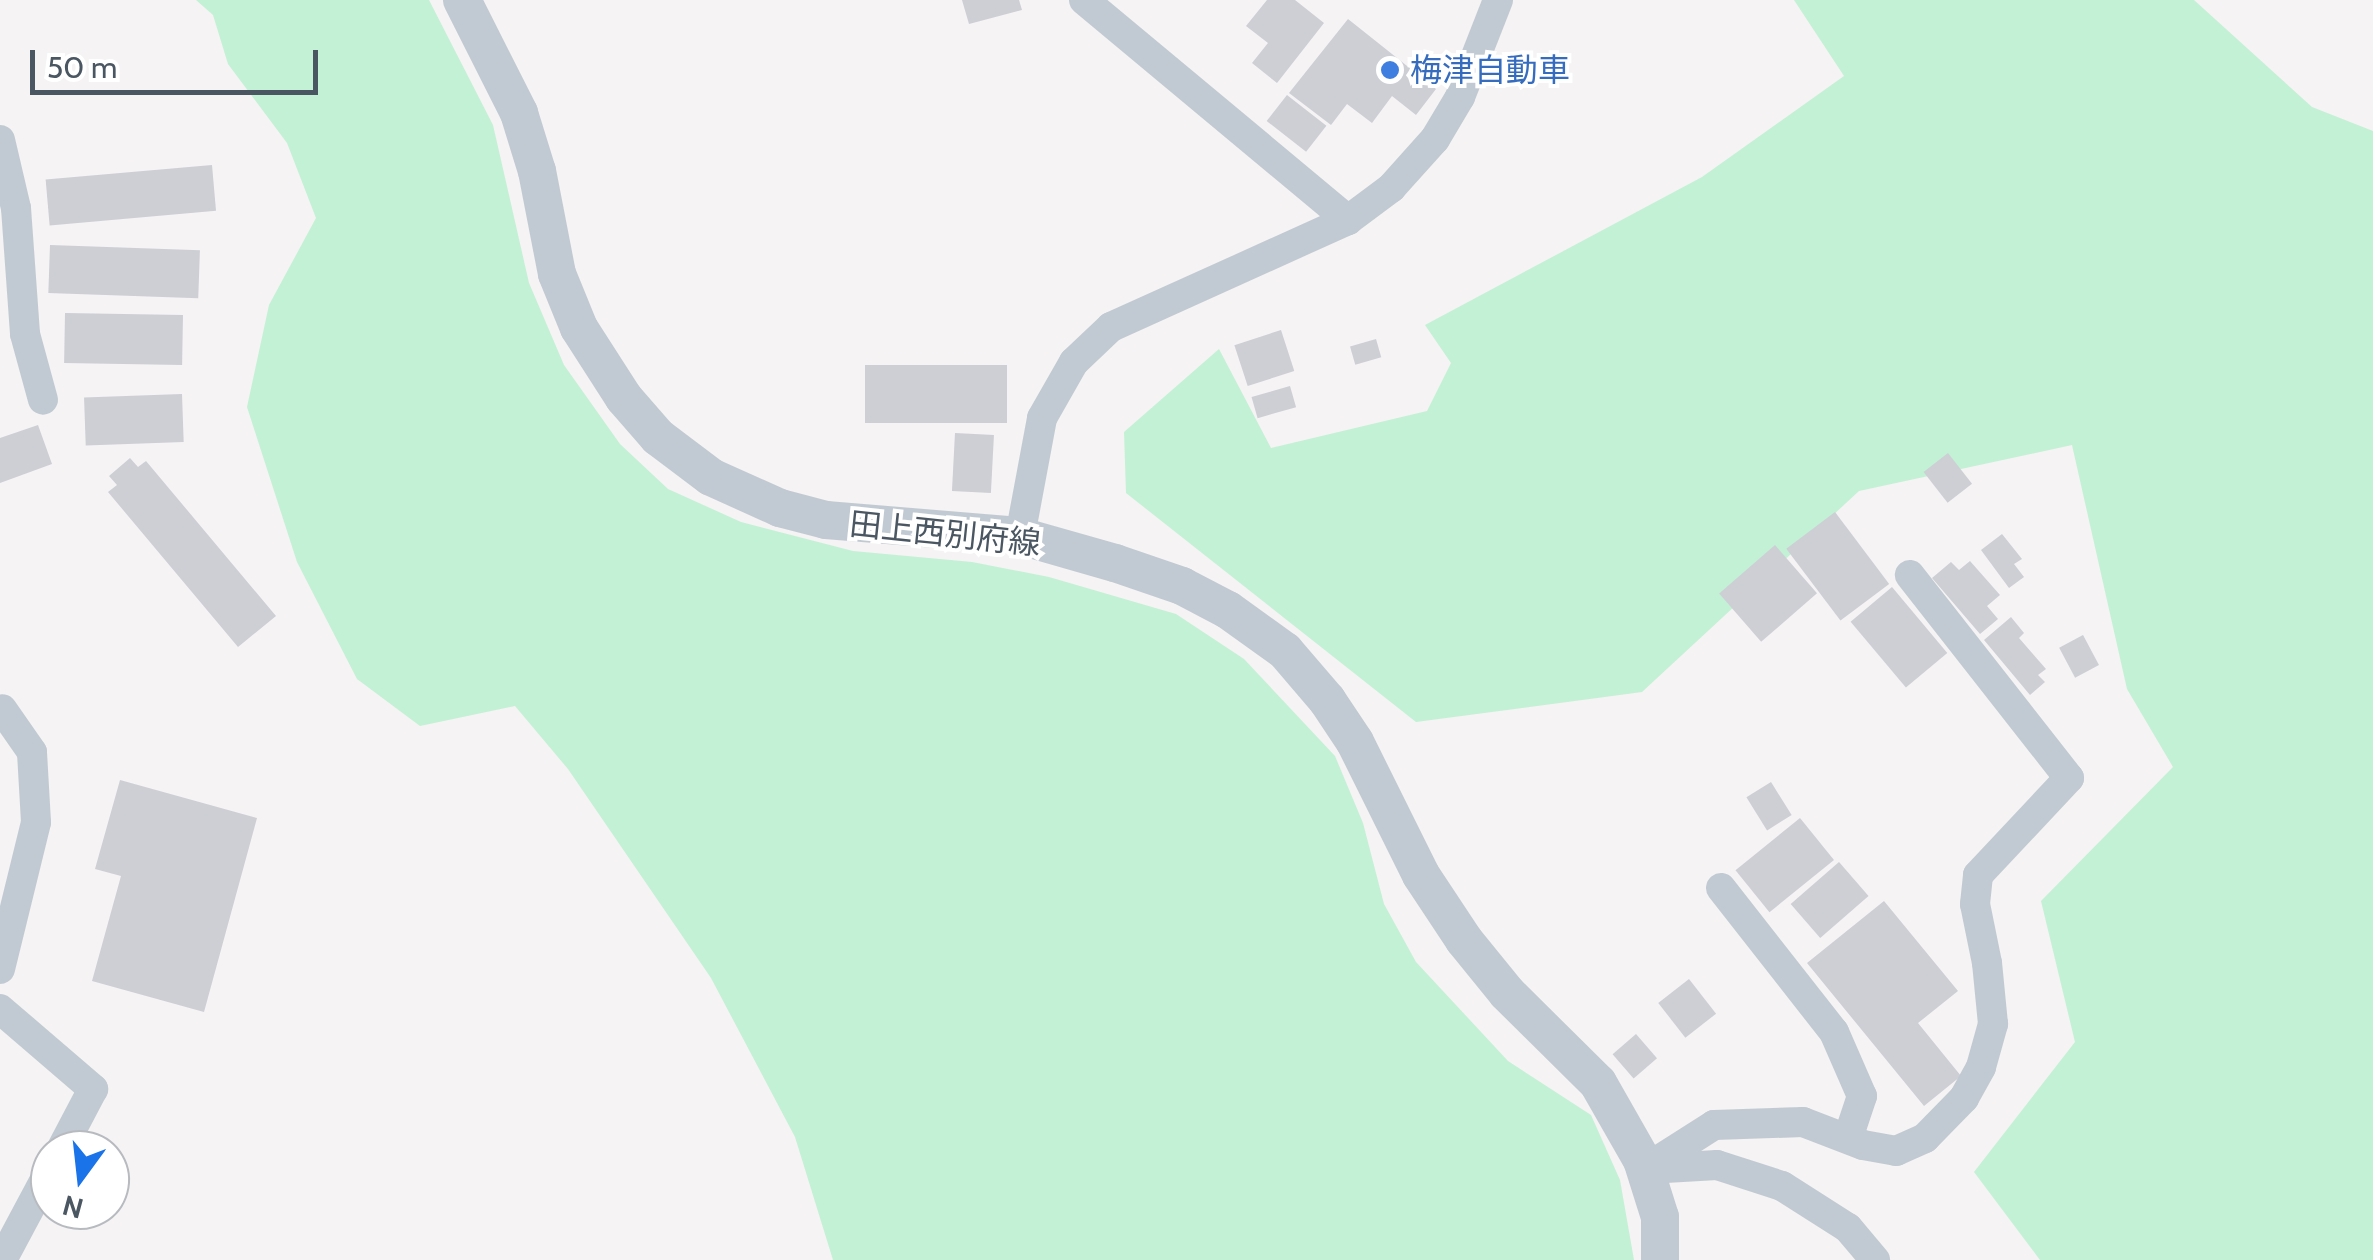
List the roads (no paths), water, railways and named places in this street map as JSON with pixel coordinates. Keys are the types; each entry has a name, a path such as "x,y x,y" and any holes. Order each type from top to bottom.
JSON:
{"street":[{"name":"田上西別府線","path":"462,0 520,113 537,170 558,274 579,328 624,398 658,436 711,477 780,508 826,520 916,531 1020,536 1182,586 1228,610 1285,652 1327,700 1356,742 1421,875 1464,940 1507,992 1598,1084 1645,1169 1660,1217 1660,1260"},
{"path":"1084,0 1348,220"},
{"path":"1020,536 1042,418 1074,362 1112,327 1348,220 1391,188 1435,139 1460,98 1498,0"},
{"path":"0,140 16,208 25,334 43,400"},
{"path":"1645,1169 1714,1125 1803,1122 1896,1151 1925,1138 1964,1098 1981,1067 1993,1024 1987,963 1975,904 1978,875 2069,778 1910,576"},
{"path":"0,969 36,822 32,752 2,709"},
{"path":"1721,888 1834,1032 1862,1096 1848,1138"},
{"path":"0,1009 93,1089 71,1130"},
{"path":"1645,1169 1717,1165 1782,1186 1848,1228 1875,1260"},
{"path":"2,1260 30,1208"}],"place":[{"name":"梅津自動車","path":"1390,70"}]}
